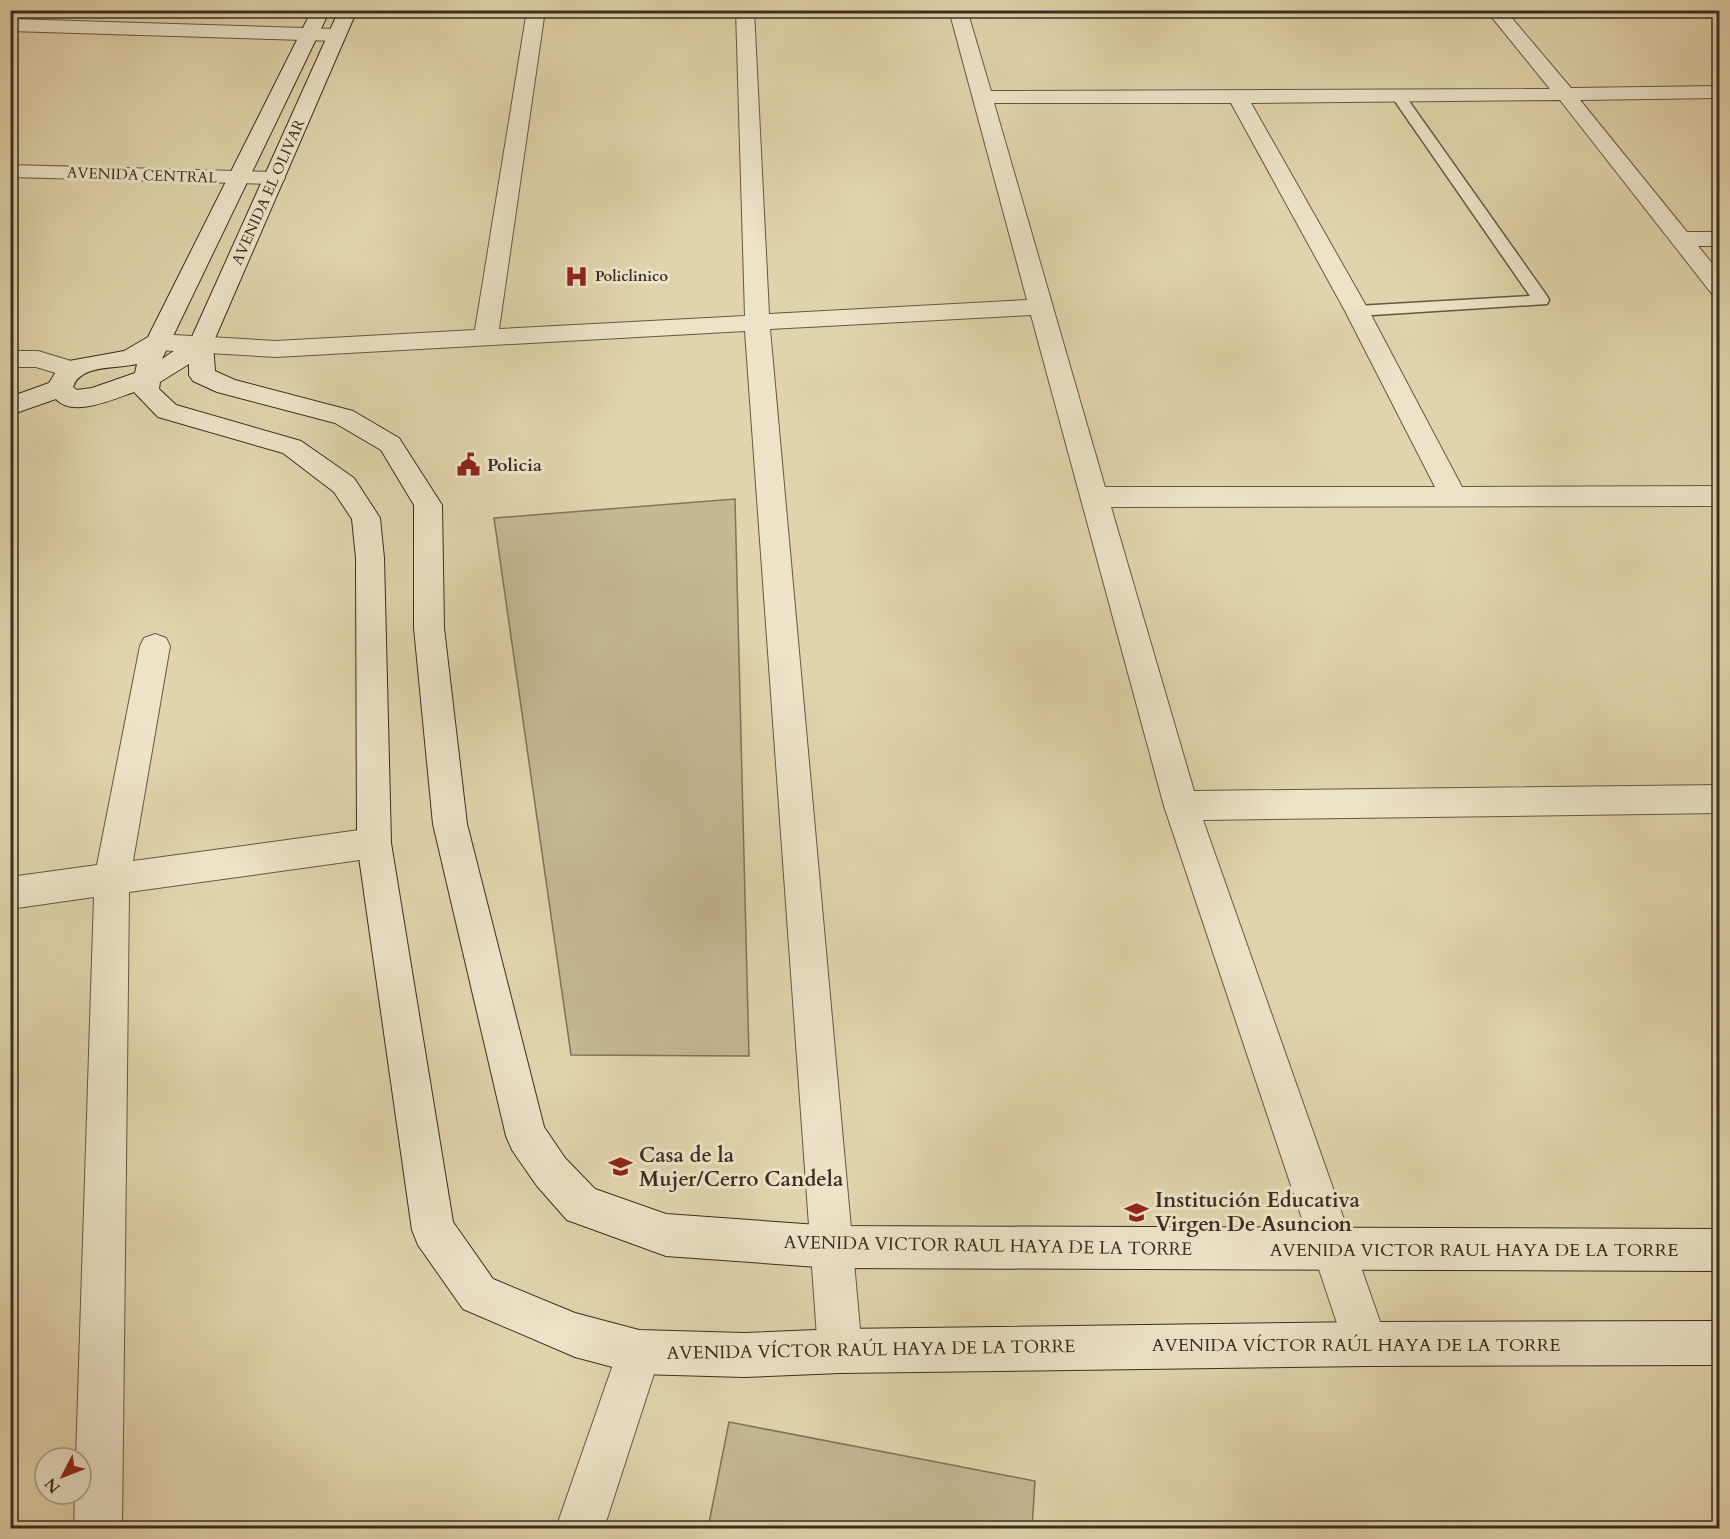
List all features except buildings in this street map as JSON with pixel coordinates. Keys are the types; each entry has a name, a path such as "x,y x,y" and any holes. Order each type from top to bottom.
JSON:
{"street":[{"path":"146,384 150,357 157,342 321,10"},
{"name":"AVENIDA EL OLIVAR","path":"201,359 274,178 348,10"},
{"path":"486,337 536,10"},
{"path":"745,10 758,322 840,1351"},
{"path":"958,10 1181,806 1366,1344"},
{"path":"1495,10 1564,93 1719,289"},
{"path":"10,25 68,18 337,35"},
{"path":"981,97 1237,95 1399,97 1719,92"},
{"path":"1237,95 1357,311 1453,495"},
{"name":"AVENIDA CENTRAL","path":"10,171 274,178"},
{"path":"1680,239 1719,239"},
{"path":"105,392 146,384 186,356 201,359 276,350 1040,307"},
{"path":"157,342 201,359"},
{"path":"10,407 66,379 91,362 110,362 142,352 157,342"},
{"path":"10,359 38,359 66,379 68,397 76,399 86,399 114,387 122,375 118,365 110,362"},
{"name":"AVENIDA VICTOR RAUL HAYA DE LA TORRE","path":"201,359 226,386 344,417 390,444 428,505 429,628 450,824 526,1136 551,1172 582,1205 666,1235 832,1247 1719,1250"},
{"name":"AVENIDA VÍCTOR RAÚL HAYA DE LA TORRE","path":"146,384 167,411 292,447 344,485 366,518 370,558 374,843 434,1230 478,1294 575,1335 639,1352 744,1356 840,1351 1366,1344 1719,1343"},
{"path":"1093,497 1719,496"},
{"path":"98,1528 112,878 155,646"},
{"path":"1181,806 1719,799"},
{"path":"10,893 374,843"},
{"path":"580,1528 639,1352"}],"lane":[{"path":"1357,311 1541,300 1399,97"}],"shaded area":[{"path":"735,499 749,1056 571,1055 494,518"},
{"path":"729,1422 1035,1481 1032,1528 708,1528"}],"place":[{"name":"Policlinico","path":"577,276"},
{"name":"Policia","path":"469,465"},
{"name":"Casa de la Mujer/Cerro Candela","path":"621,1167"},
{"name":"Institución Educativa Virgen De Asuncion","path":"1137,1212"}]}
